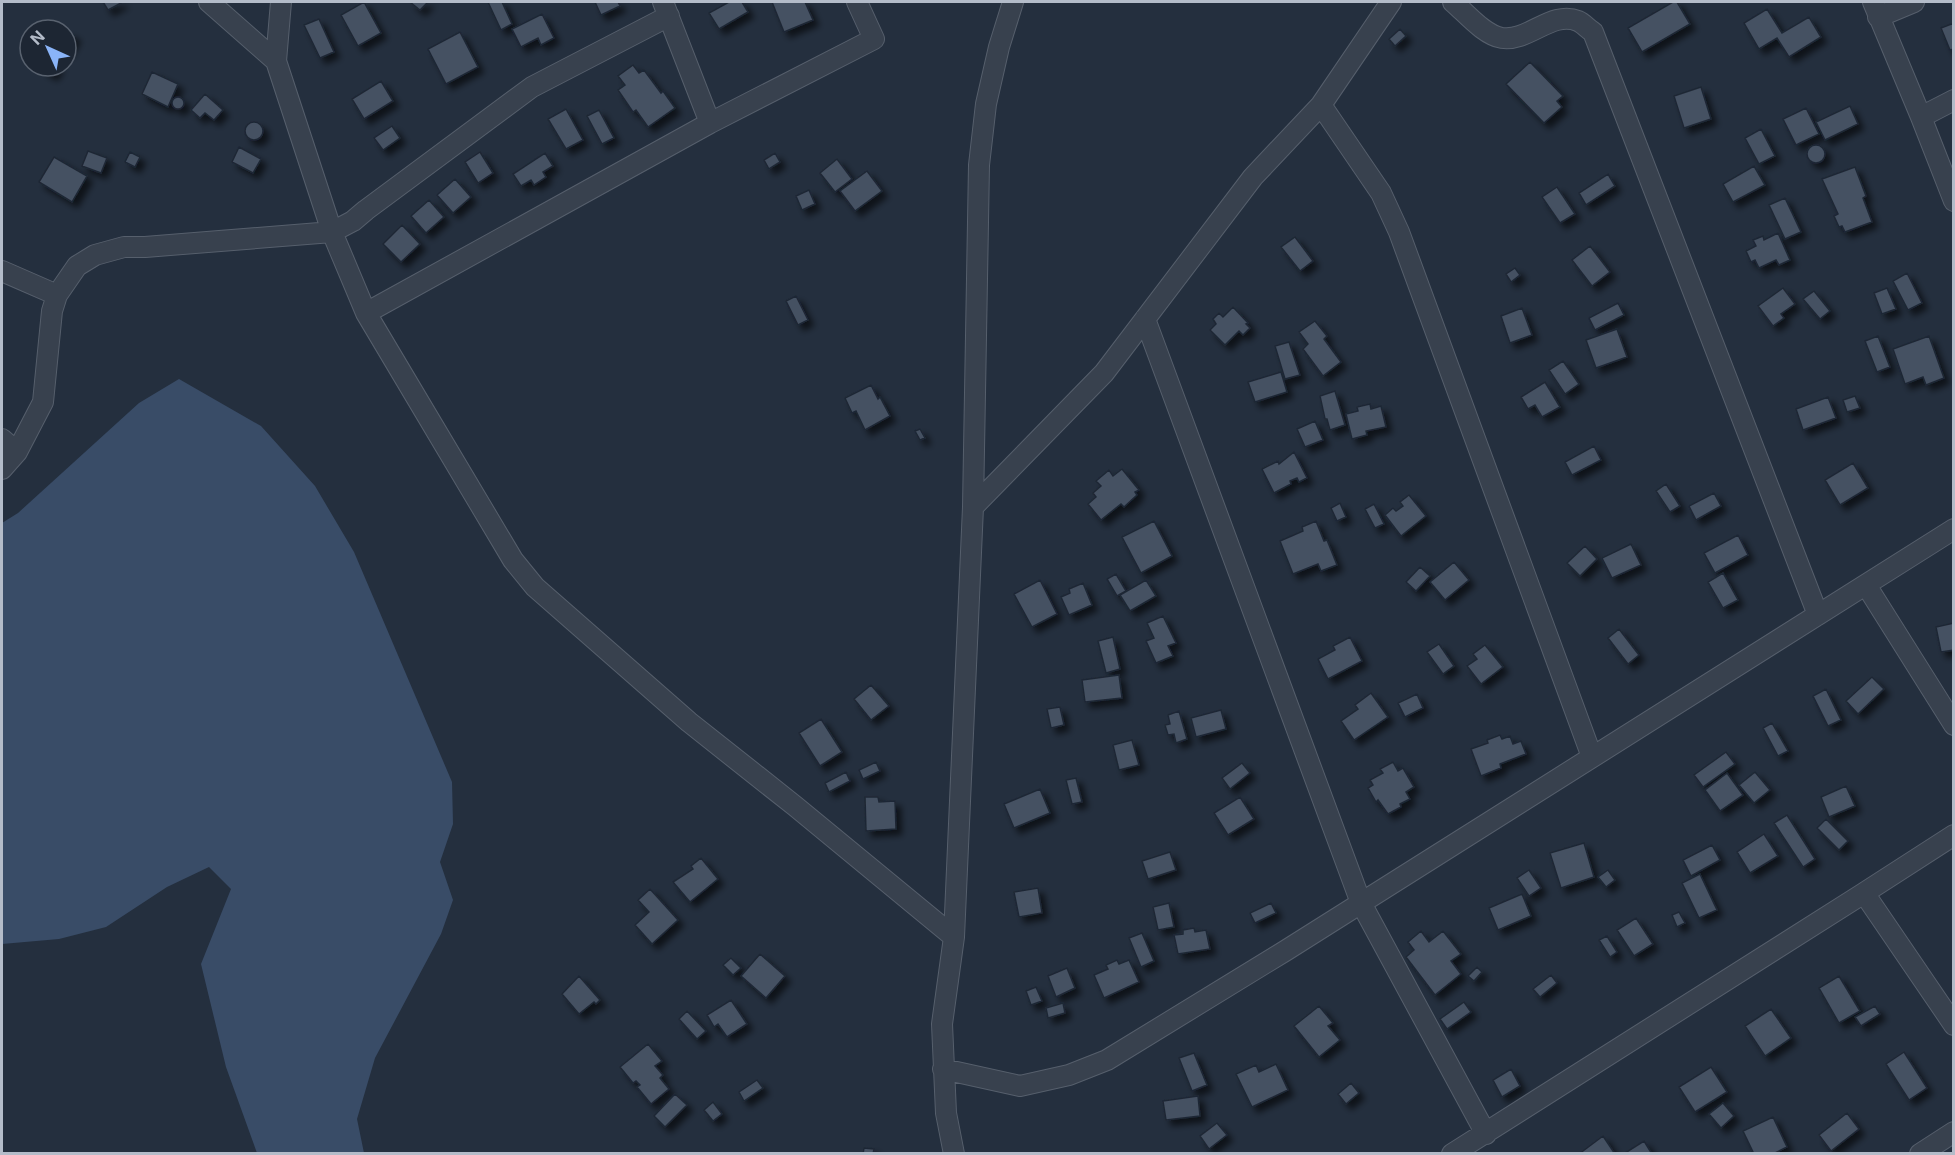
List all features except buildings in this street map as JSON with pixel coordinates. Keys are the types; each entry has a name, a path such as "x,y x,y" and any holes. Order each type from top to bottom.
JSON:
{"street":[{"path":"208,2 276,61"},
{"path":"281,2 276,61 332,232 366,312 513,560 535,587 689,722 954,937"},
{"path":"366,312 710,123 874,39 857,2"},
{"path":"954,1154 946,1113 942,1024 954,937 973,507 979,165 986,104 999,47 1013,2"},
{"path":"973,507 1104,373 1253,177 1321,105 1391,2"},
{"path":"1453,2 1489,33 1500,38 1514,38 1566,18 1579,21 1593,32 1818,615"},
{"path":"1914,2 1875,9 1921,117 1953,201"},
{"path":"2,469 17,452 43,402 52,310 57,295 77,266 95,255 124,247 332,232 353,221 532,87 666,9 710,123"},
{"path":"1921,117 1953,100"},
{"path":"1321,105 1381,193 1399,232 1592,758"},
{"path":"2,272 57,295"},
{"path":"1145,319 1361,903 1486,1134"},
{"path":"2,439 17,452"},
{"path":"943,1069 1020,1086 1069,1075 1117,1054 1592,758 1953,529"},
{"path":"1866,585 1953,725"},
{"path":"1452,1154 1953,835"},
{"path":"1863,893 1953,1025"},
{"path":"1920,1154 1953,1132"}],"water":[{"path":"179,379 261,426 315,486 354,552 452,782 453,824 440,862 453,900 441,934 375,1058 357,1119 364,1153 257,1153 226,1067 201,964 231,889 209,867 167,887 106,927 59,939 2,944 2,523 18,513 139,403"}]}
